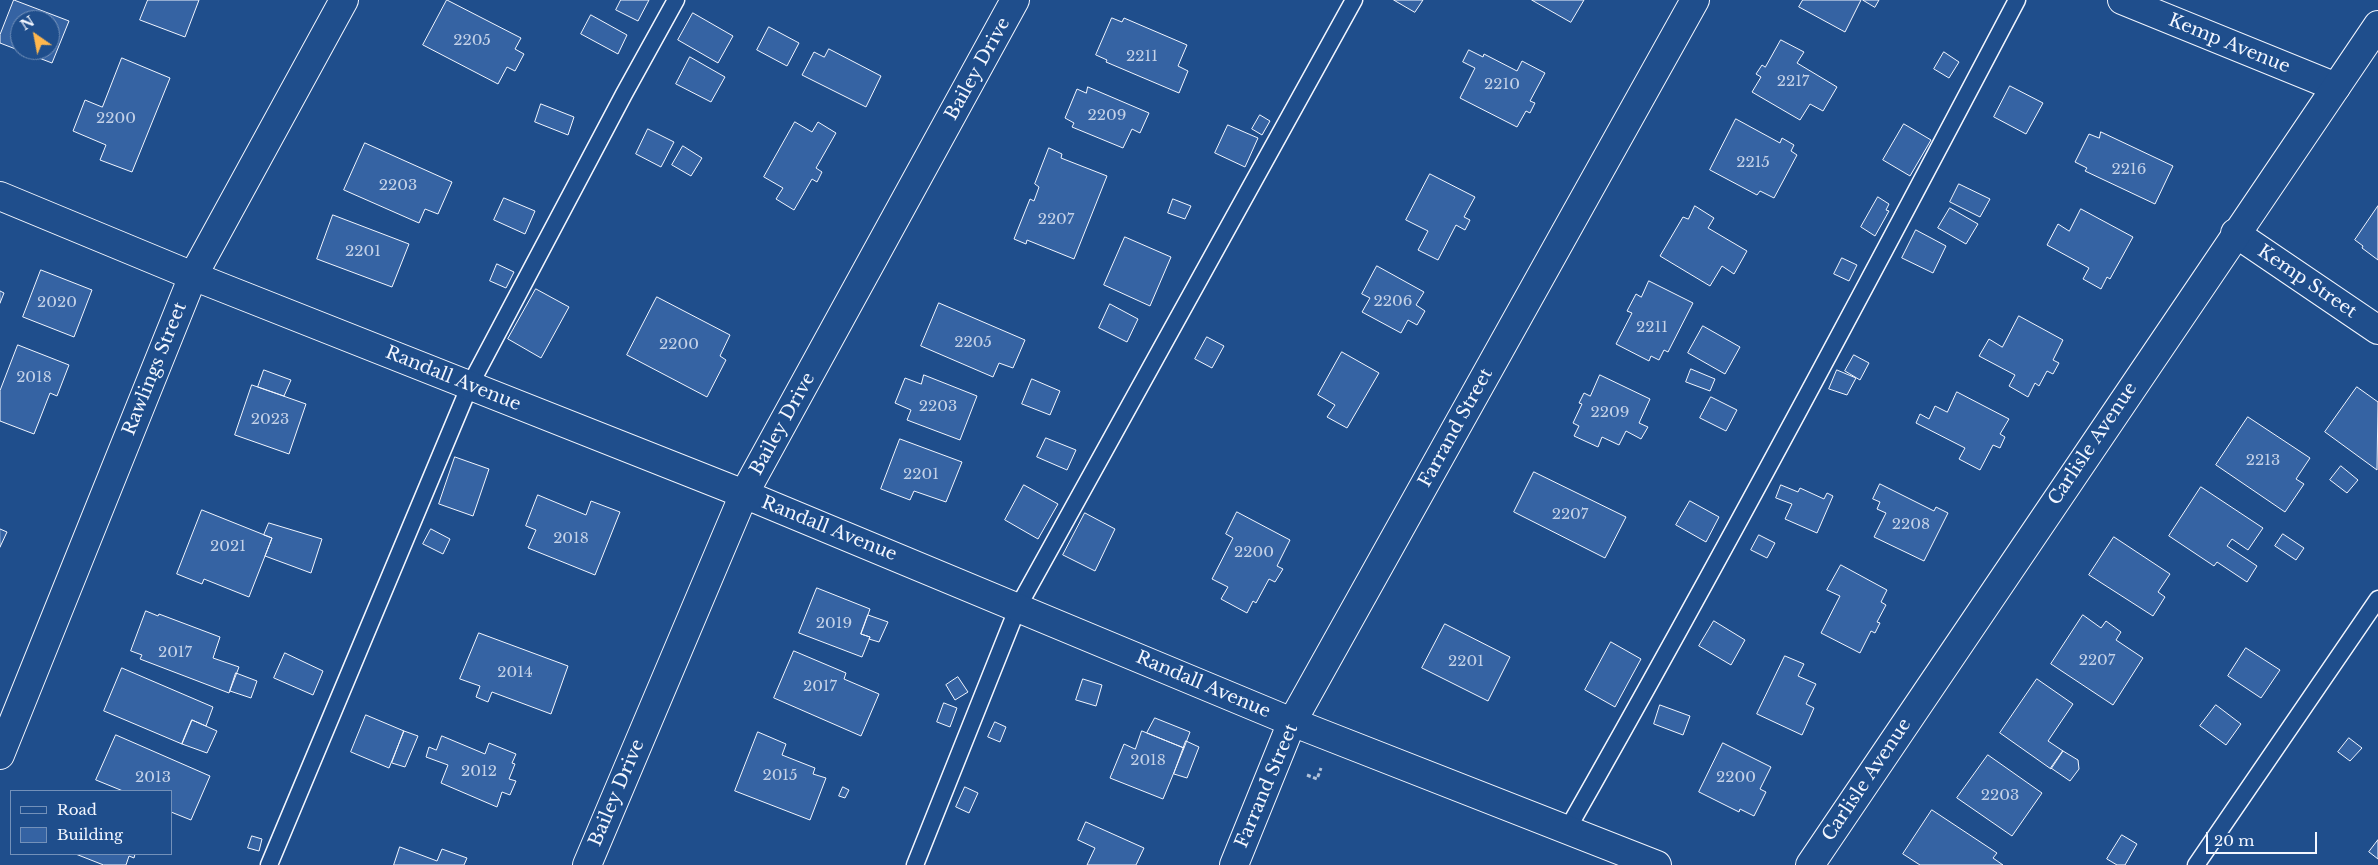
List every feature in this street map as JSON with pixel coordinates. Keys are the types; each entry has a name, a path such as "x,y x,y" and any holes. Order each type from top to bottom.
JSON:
{"street":[{"name":"Rawlings Street","path":"0,755 193,276 344,0"},
{"name":"Bailey Drive","path":"587,865 744,494 1016,0"},
{"name":"Farrand Street","path":"1234,865 1292,722 1695,0"},
{"name":"Kemp Avenue","path":"2122,0 2336,87"},
{"name":"Carlisle Avenue","path":"1810,865 2235,233 2378,25"},
{"name":"Randall Avenue","path":"0,196 193,276 744,494 1292,722 1657,865"},
{"name":"Kemp Street","path":"2235,233 2378,330"}],"lane":[{"path":"269,865 470,385 619,103 676,0"},
{"path":"914,865 1018,608 1354,0"},
{"path":"1567,830 1676,639 1799,413 2017,0"},
{"path":"2196,865 2378,599"}],"building":[{"path":"14,0 40,10 10,10"},
{"path":"148,0 199,0 185,37 140,20"},
{"path":"447,0 521,38 515,49 524,54 515,71 507,67 498,84 423,45"},
{"path":"621,0 649,0 638,21 616,10"},
{"path":"1394,0 1423,0 1415,12"},
{"path":"1532,0 1584,0 1571,22"},
{"path":"1803,0 1861,0 1845,32 1799,7"},
{"path":"1863,0 1879,0 1875,7"},
{"path":"10,10 10,47 0,43 0,35"},
{"path":"693,13 733,36 718,63 678,40"},
{"path":"591,15 627,35 618,54 581,34"},
{"path":"60,18 69,21 60,43"},
{"path":"1112,18 1122,22 1124,18 1187,45 1178,66 1188,71 1179,93 1106,62 1107,60 1096,55"},
{"path":"769,27 799,43 787,66 757,50"},
{"path":"1781,40 1804,52 1797,63 1837,87 1823,111 1810,104 1800,120 1752,92 1761,77 1756,74 1762,65 1765,67"},
{"path":"829,49 881,76 866,107 802,75 814,52 824,57"},
{"path":"1469,50 1483,57 1484,54 1517,71 1522,61 1545,73 1530,101 1535,103 1530,113 1526,111 1517,127 1460,98 1475,68 1463,62"},
{"path":"1944,52 1959,62 1949,78 1934,69"},
{"path":"690,57 725,77 711,102 676,84"},
{"path":"122,58 170,78 132,172 100,160 106,145 73,131 85,100 102,107"},
{"path":"2010,86 2043,103 2026,134 1994,117"},
{"path":"1088,87 1149,113 1140,133 1132,129 1123,148 1072,127 1074,123 1065,118 1077,89 1086,93"},
{"path":"541,104 574,117 568,135 535,122"},
{"path":"1260,115 1270,121 1262,135 1252,129"},
{"path":"1736,119 1780,143 1782,138 1794,145 1791,151 1797,155 1774,198 1760,191 1757,195 1710,170"},
{"path":"795,122 812,132 818,122 836,133 816,168 822,172 817,182 812,179 794,210 776,199 783,188 764,177"},
{"path":"1904,124 1931,140 1910,176 1883,160"},
{"path":"1228,125 1258,138 1245,167 1215,153"},
{"path":"648,129 674,142 661,167 636,154"},
{"path":"2101,132 2173,166 2155,204 2085,171 2087,168 2075,162 2089,134 2099,138"},
{"path":"365,143 452,182 438,214 425,209 419,223 344,190"},
{"path":"683,146 702,158 691,176 672,165"},
{"path":"1049,148 1062,154 1061,158 1107,176 1074,259 1027,240 1026,244 1014,239 1030,199 1034,201 1039,187 1035,184"},
{"path":"1430,174 1475,197 1464,217 1470,220 1465,230 1456,225 1438,260 1418,250 1428,231 1406,220"},
{"path":"1959,184 1990,199 1980,217 1950,202"},
{"path":"1878,197 1889,204 1886,210 1889,211 1875,236 1861,227"},
{"path":"504,198 535,211 525,234 494,220"},
{"path":"1173,199 1191,206 1185,219 1168,213"},
{"path":"1695,206 1714,218 1708,228 1747,251 1734,274 1722,266 1710,286 1660,256 1683,217 1688,219"},
{"path":"2378,206 2378,260 2355,240"},
{"path":"1950,208 1978,224 1966,244 1938,228"},
{"path":"2081,209 2133,237 2110,279 2107,277 2101,289 2083,279 2089,268 2047,245 2058,224 2069,231"},
{"path":"333,215 409,244 392,287 317,259"},
{"path":"1916,230 1946,246 1933,273 1902,258"},
{"path":"1125,237 1171,257 1150,306 1104,285"},
{"path":"1842,258 1857,265 1849,281 1834,274"},
{"path":"497,264 514,272 506,288 490,281"},
{"path":"1377,266 1424,292 1416,305 1425,311 1417,325 1408,320 1401,333 1362,312 1370,298 1362,294"},
{"path":"41,270 92,290 74,337 23,317"},
{"path":"1649,281 1693,303 1668,352 1664,350 1659,360 1651,356 1649,361 1616,344 1632,313 1627,311 1636,294 1641,297"},
{"path":"536,289 569,307 541,358 508,339"},
{"path":"0,291 4,293 0,303"},
{"path":"657,297 730,335 720,356 726,360 707,397 627,355"},
{"path":"939,303 1025,340 1013,368 999,363 993,377 921,346"},
{"path":"1110,304 1138,319 1127,342 1099,328"},
{"path":"2019,316 2063,340 2053,360 2059,363 2053,374 2047,371 2039,386 2035,383 2028,397 2009,386 2015,375 1979,356 1989,339 2002,347"},
{"path":"1703,326 1740,347 1725,374 1688,353"},
{"path":"1207,337 1224,346 1212,368 1195,359"},
{"path":"18,345 69,365 57,396 50,393 34,434 0,421 0,391"},
{"path":"1342,352 1379,373 1347,428 1327,417 1335,405 1318,395"},
{"path":"1854,355 1869,363 1860,380 1845,371"},
{"path":"1691,369 1715,379 1710,391 1686,382"},
{"path":"264,370 291,380 284,396 258,387"},
{"path":"1837,370 1856,378 1847,395 1829,389"},
{"path":"924,375 977,396 960,440 907,420 911,410 895,403 905,378 921,384"},
{"path":"1600,375 1650,399 1639,423 1648,427 1641,439 1626,431 1619,445 1602,437 1598,447 1574,436 1579,426 1573,423 1582,404 1579,403 1584,393 1590,396"},
{"path":"1032,379 1060,391 1050,415 1022,404"},
{"path":"252,385 306,404 289,454 235,435"},
{"path":"2357,387 2378,402 2377,470 2325,432"},
{"path":"1957,392 2009,419 2000,434 2005,437 2000,448 1993,445 1980,470 1959,459 1965,448 1916,423 1920,414 1929,419 1935,406 1947,412"},
{"path":"1711,397 1737,410 1726,431 1700,418"},
{"path":"2248,417 2310,458 2296,479 2304,484 2285,512 2216,465"},
{"path":"1046,438 1076,450 1067,470 1037,457"},
{"path":"900,439 962,462 946,502 914,491 910,500 881,489"},
{"path":"455,457 489,469 473,516 439,504"},
{"path":"2341,466 2358,480 2347,493 2330,480"},
{"path":"1534,472 1626,517 1605,558 1514,512"},
{"path":"1880,484 1934,511 1936,507 1948,513 1924,561 1874,537 1886,513 1877,509 1880,502 1873,499"},
{"path":"1024,485 1058,504 1038,539 1005,520"},
{"path":"1781,485 1798,492 1800,488 1824,499 1827,493 1833,496 1817,533 1785,519 1792,504 1776,498"},
{"path":"2201,487 2263,528 2248,550 2232,539 2227,546 2257,566 2247,582 2217,562 2214,566 2169,536"},
{"path":"538,495 586,515 591,501 620,512 595,575 528,548 536,530 526,526"},
{"path":"1690,501 1719,517 1706,542 1676,525"},
{"path":"202,510 272,538 249,597 204,579 202,584 177,574"},
{"path":"1237,512 1290,540 1277,566 1283,569 1275,582 1269,579 1256,603 1253,601 1247,613 1221,599 1228,587 1212,579 1233,538 1226,534"},
{"path":"1085,513 1115,529 1095,571 1063,555"},
{"path":"269,523 322,539 311,573 265,556 272,538 264,535"},
{"path":"0,529 7,532 0,547"},
{"path":"431,529 450,539 443,554 423,544"},
{"path":"2283,534 2304,548 2296,560 2275,546"},
{"path":"1759,535 1775,543 1767,558 1751,550"},
{"path":"2114,537 2170,574 2158,592 2165,597 2153,616 2089,575"},
{"path":"1841,565 1887,590 1881,602 1886,605 1877,622 1880,623 1875,633 1871,631 1860,653 1821,633 1840,596 1827,590"},
{"path":"817,588 870,609 861,634 870,637 862,657 799,633"},
{"path":"146,611 220,637 213,658 239,667 229,693 140,659 142,655 131,651"},
{"path":"868,615 888,622 879,642 861,634"},
{"path":"2083,615 2101,628 2106,621 2121,632 2116,640 2143,658 2113,705 2051,664"},
{"path":"1714,621 1745,640 1731,665 1699,646"},
{"path":"1445,624 1510,657 1488,701 1422,668"},
{"path":"479,633 568,666 551,714 492,692 488,702 476,697 480,686 460,679"},
{"path":"1611,642 1641,659 1615,707 1585,690"},
{"path":"2246,648 2280,670 2261,698 2228,676"},
{"path":"794,651 846,673 844,679 879,694 861,736 774,698"},
{"path":"285,653 323,671 313,695 274,678"},
{"path":"1785,656 1804,664 1798,676 1816,684 1806,704 1814,708 1802,735 1757,714"},
{"path":"122,668 213,707 206,726 192,720 182,744 104,711"},
{"path":"236,673 257,681 251,698 230,691"},
{"path":"958,677 968,692 955,700 946,685"},
{"path":"1083,679 1102,685 1096,706 1076,700"},
{"path":"2037,679 2073,704 2048,741 2063,751 2051,769 2000,733"},
{"path":"944,703 957,708 950,727 937,722"},
{"path":"1660,705 1690,716 1683,735 1654,724"},
{"path":"2216,705 2241,724 2226,745 2200,726"},
{"path":"366,715 404,731 389,768 351,752"},
{"path":"1155,718 1190,732 1184,748 1147,733"},
{"path":"192,720 217,731 207,753 182,744"},
{"path":"995,722 1006,727 1000,742 988,737"},
{"path":"404,731 418,736 405,767 392,763"},
{"path":"1142,731 1184,748 1163,799 1110,778 1124,744 1135,749"},
{"path":"758,732 786,744 782,755 815,768 813,774 826,778 810,820 735,791"},
{"path":"116,735 210,776 191,820 172,812 172,790 121,790 96,780"},
{"path":"442,736 485,754 489,743 516,754 512,763 515,764 509,779 516,781 510,795 502,792 497,807 441,783 448,765 426,757 429,747 436,750"},
{"path":"2349,738 2362,748 2350,761 2338,752"},
{"path":"1186,741 1199,747 1187,778 1174,774"},
{"path":"1723,743 1771,767 1760,789 1766,792 1754,816 1740,809 1739,812 1699,792"},
{"path":"2063,751 2078,760 2079,769 2070,781 2051,768"},
{"path":"1988,755 2042,793 2012,836 1957,798"},
{"path":"843,787 849,790 845,798 839,796"},
{"path":"965,787 978,793 969,813 956,807"},
{"path":"1932,810 1997,853 1993,858 2003,865 1920,865 1903,854"},
{"path":"1086,822 1144,848 1136,865 1087,865 1095,848 1078,840"},
{"path":"2122,835 2137,844 2125,865 2117,865 2107,859"},
{"path":"252,836 262,839 259,851 248,848"},
{"path":"2378,840 2378,859 2369,852"},
{"path":"400,847 437,861 442,849 467,858 464,865 394,865"},
{"path":"79,855 135,855 134,858 129,856 126,865 104,865"}]}
